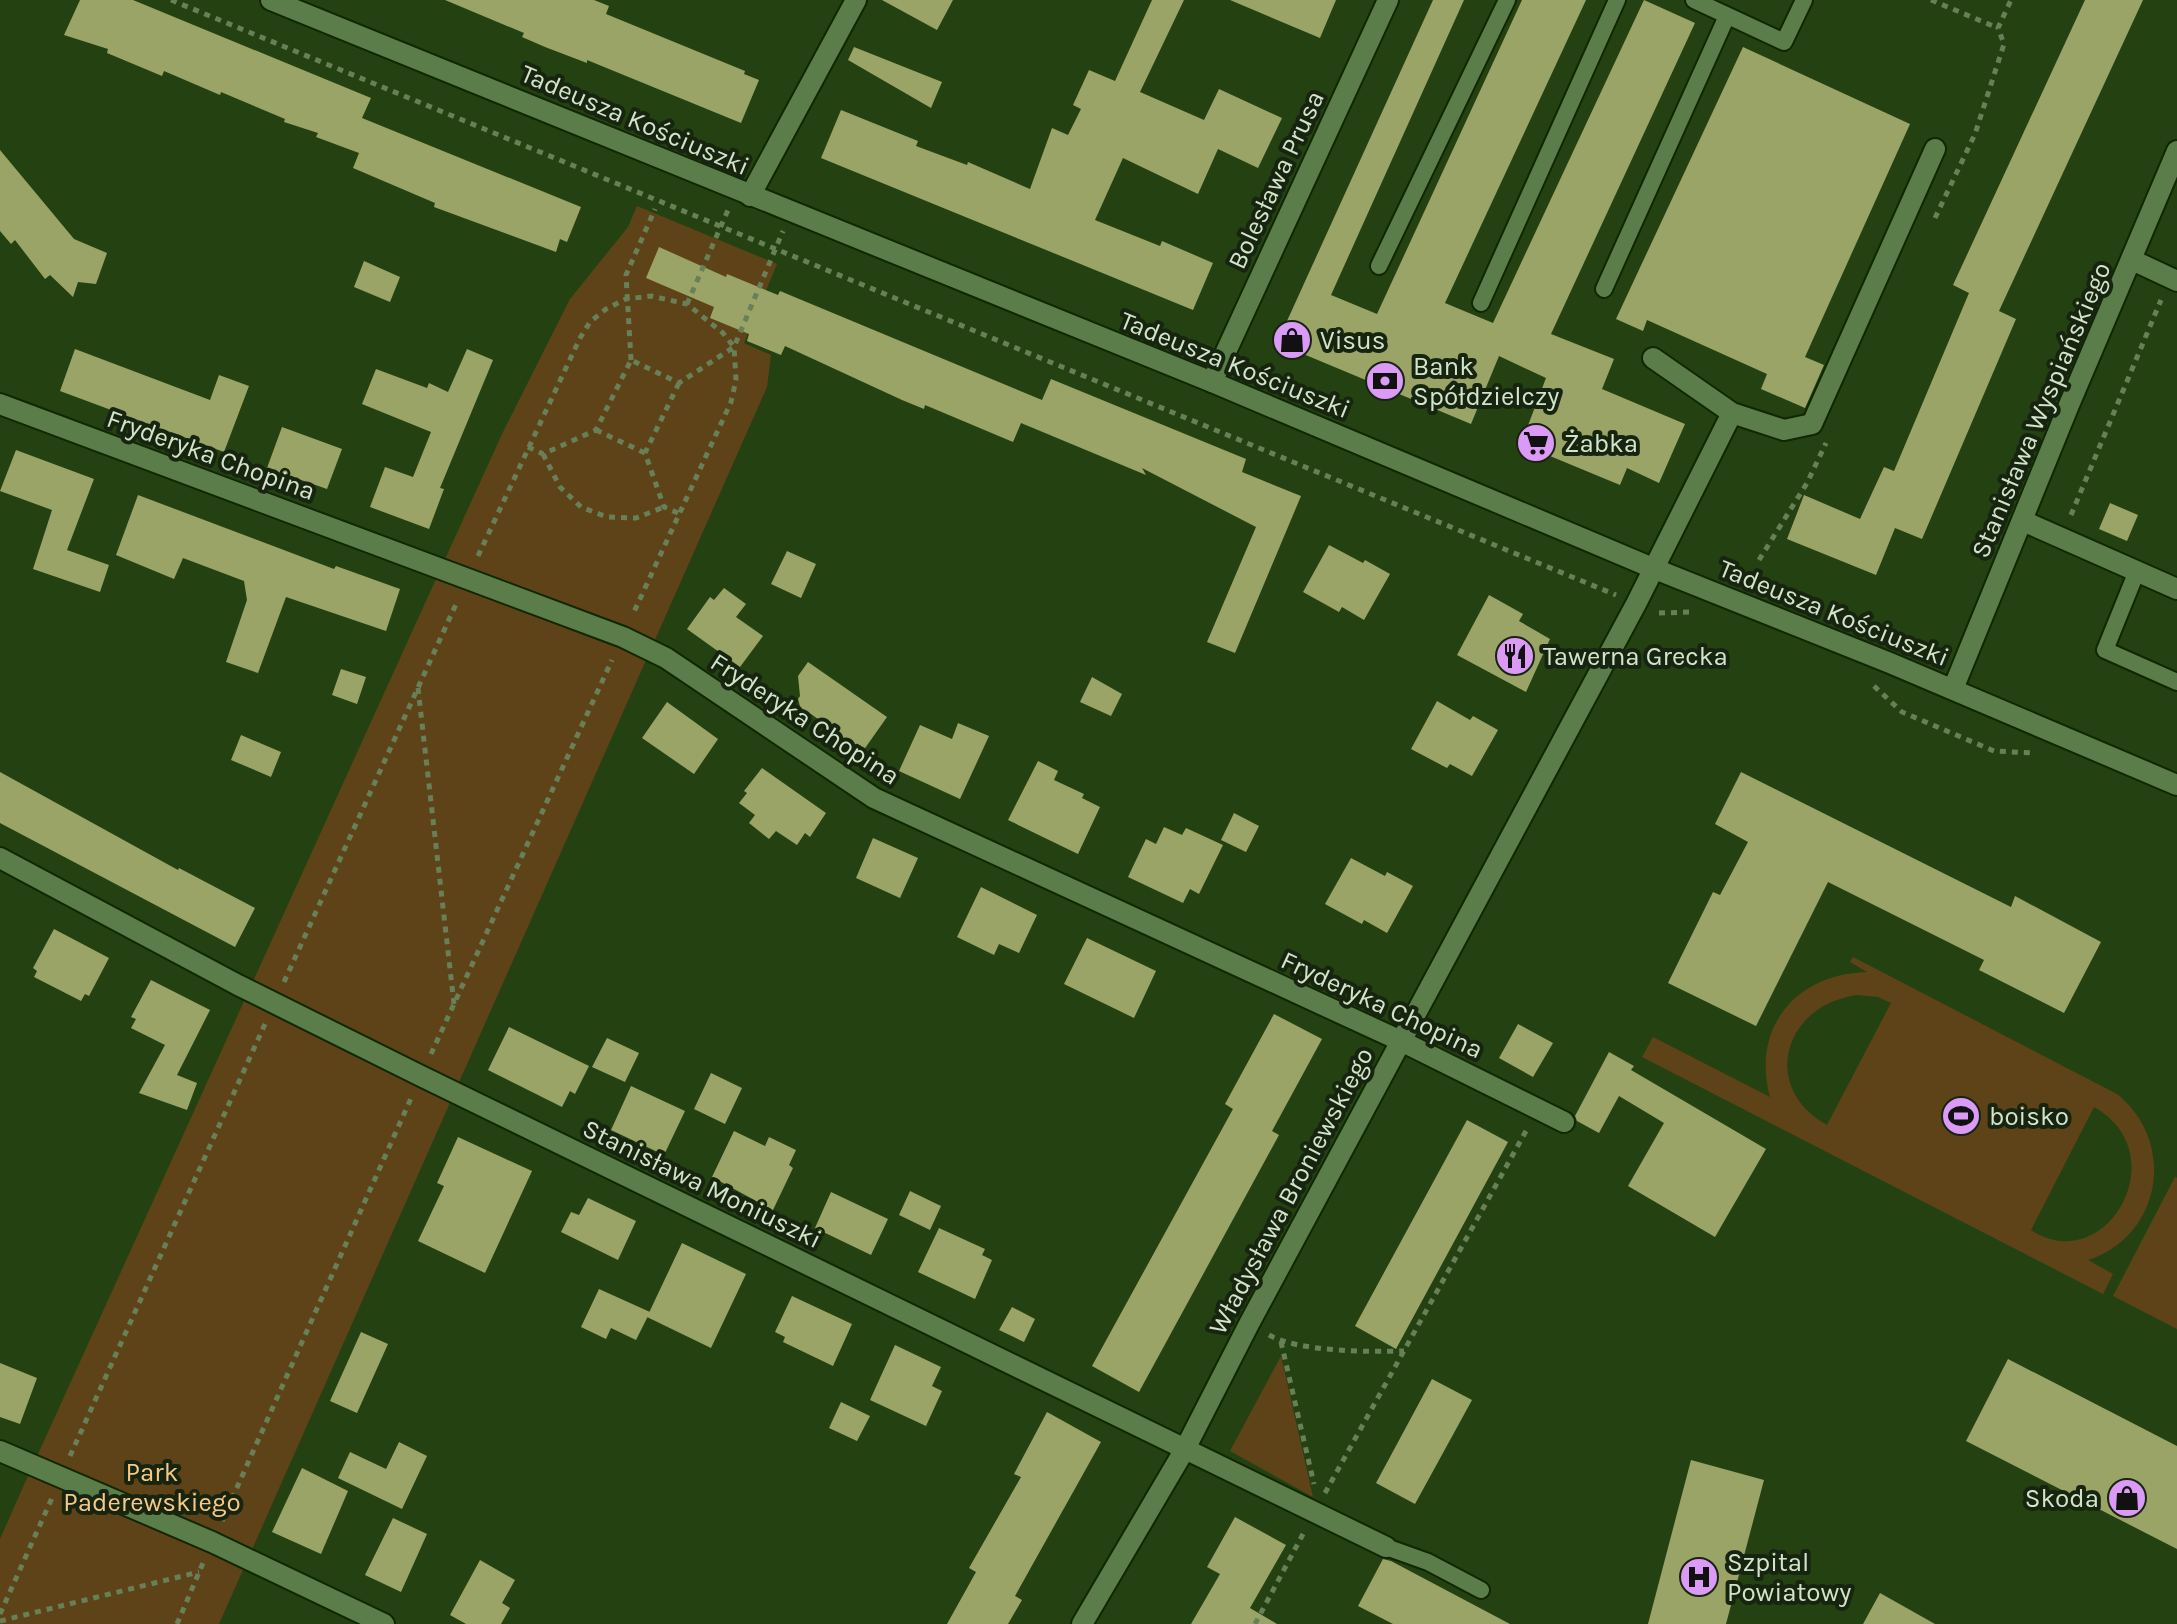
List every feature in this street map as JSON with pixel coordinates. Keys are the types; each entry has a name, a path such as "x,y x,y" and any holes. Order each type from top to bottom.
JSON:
{"street":[{"name":"Tadeusza Kościuszki","path":"271,0 311,7 743,194 1212,382 2177,785"},
{"path":"743,194 856,0"},
{"name":"Bolesława Prusa","path":"1212,382 1388,0"},
{"path":"1653,358 1732,413 1784,430 1812,424 1935,149"},
{"name":"Stanisława Wyspiańskiego","path":"1953,689 2177,151"},
{"path":"2132,260 2174,279"},
{"name":"Fryderyka Chopina","path":"0,404 623,637 666,658 874,798 1401,1041 1564,1122"},
{"name":"Władysława Broniewskiego","path":"1082,1624 1185,1449 1249,1324 1655,569 1732,413"},
{"path":"2023,521 2177,589"},
{"name":"Stanisława Moniuszki","path":"0,858 274,1003 1386,1547"},
{"path":"0,1451 212,1542 384,1624"}],"lane":[{"path":"1379,266 1507,0"},
{"path":"1481,303 1617,0"},
{"path":"1694,0 1784,42 1804,0"},
{"path":"1604,289 1727,16"},
{"path":"2137,571 2105,650 2177,682"},
{"path":"1386,1547 1428,1562 1481,1590"}],"path":[{"path":"171,0 1636,604 1662,614 1702,610"},
{"path":"1931,0 1998,28"},
{"path":"687,304 720,227 743,194"},
{"path":"543,454 596,430 631,360 626,275 655,209"},
{"path":"177,1624 421,1076 731,402 736,380 734,347 791,212"},
{"path":"2061,539 2174,279"},
{"path":"0,1614 467,579 585,330 606,309 626,299 651,296 687,304 723,333 734,347"},
{"path":"664,507 645,453 679,383 734,347"},
{"path":"631,360 679,383"},
{"path":"596,430 645,453"},
{"path":"528,447 543,454 560,487 581,507 607,517 636,518 664,507 678,513"},
{"path":"1865,679 1902,712 1994,751 2045,754"},
{"path":"418,687 454,1005"},
{"path":"1255,1624 1538,1110"},
{"path":"1249,1324 1281,1342 1370,1352 1405,1351"},
{"path":"1281,1342 1316,1497 1315,1513"},
{"path":"0,1621 199,1572"}],"green space":[{"name":"Park Paderewskiego","path":"637,206 777,264 744,343 771,355 767,387 219,1624 0,1624 0,1539 23,1487 502,434 570,299 628,227"},
{"path":"1853,957 2117,1094 2136,1114 2148,1137 2154,1161 2153,1186 2146,1210 2132,1231 2113,1248 2088,1260 2113,1274 2103,1294 1642,1057 1653,1037 1770,1097 1766,1071 1767,1048 1774,1027 1785,1009 1820,982 1867,972 1850,962","holes":["1857,995 1878,997 1891,1003 1827,1125 1806,1109 1793,1090 1788,1070 1789,1050 1797,1031 1812,1014 1832,1002","2094,1107 2118,1128 2130,1153 2131,1179 2122,1204 2106,1225 2085,1238 2059,1241 2031,1230"]},
{"path":"2177,1178 2177,1329 2113,1296"},
{"path":"1281,1356 1313,1497 1230,1451"}],"building":[{"path":"80,0 133,0 371,98 362,118 581,207 567,242 560,239 556,252 434,207 435,203 353,168 359,153 316,137 318,133 284,122 285,119 221,92 220,95 164,71 162,76 107,53 108,49 64,35"},
{"path":"445,0 594,0 609,6 606,14 745,71 744,74 759,80 741,123 587,60 587,63 545,47 522,37 524,33"},
{"path":"882,0 953,0 937,30"},
{"path":"1152,0 1184,0 1140,92 1204,120 1219,89 1282,118 1258,168 1218,149 1198,194 1123,158 1095,220 1160,246 1162,241 1213,263 1193,310 821,158 841,110 918,141 916,146 967,165 968,162 1030,189 1052,128 1068,135 1081,109 1073,105 1089,70 1115,81"},
{"path":"1230,0 1336,0 1320,38"},
{"path":"1433,0 1464,0 1331,295 1377,314 1522,0 1586,0 1445,303 1493,323 1644,0 1695,23 1551,334 1614,359 1602,389 1685,424 1659,483 1627,468 1620,485 1521,444 1546,378 1499,356 1471,424 1277,343"},
{"path":"2085,0 2143,0 1999,311 2016,319 1922,539 1895,528 1876,575 1787,539 1804,495 1860,519 1884,467 1894,471 1969,293 1953,285"},
{"path":"854,47 942,82 931,108 848,60"},
{"path":"1743,47 1910,124 1805,357 1824,365 1805,408 1761,389 1767,374 1647,320 1643,331 1616,319"},
{"path":"0,150 74,239 107,253 96,284 78,282 73,297 50,275 45,279 15,240 11,244 0,231"},
{"path":"659,247 726,277 727,274 778,295 780,291 1042,400 1051,379 1246,459 1242,472 1301,496 1235,653 1207,642 1256,527 1142,468 1146,475 1021,423 1013,442 925,405 924,409 902,400 785,346 781,355 747,341 749,334 710,318 714,307 646,278"},
{"path":"364,261 400,277 390,302 354,287"},
{"path":"75,349 210,400 219,375 249,386 224,452 60,391"},
{"path":"467,349 493,360 440,488 444,489 429,529 370,507 385,467 413,477 431,432 362,404 376,369 427,388 429,383 448,392"},
{"path":"282,427 342,449 327,489 267,468"},
{"path":"16,450 94,479 67,550 109,565 100,592 33,569 52,510 0,491"},
{"path":"138,495 334,569 336,566 400,589 386,631 286,597 258,673 226,662 247,600 244,581 183,558 174,579 116,555"},
{"path":"2110,503 2138,515 2127,541 2099,529"},
{"path":"1329,545 1390,574 1364,620 1342,607 1339,612 1303,592"},
{"path":"787,551 816,564 801,598 771,584"},
{"path":"724,588 746,604 736,617 763,636 740,667 687,629 710,597 714,600"},
{"path":"1489,595 1523,614 1519,621 1550,639 1526,692 1457,655"},
{"path":"808,662 887,717 856,761 833,744 840,735 811,714 802,714 798,699 798,676"},
{"path":"341,669 366,677 357,704 332,695"},
{"path":"1092,677 1122,694 1111,716 1080,702"},
{"path":"1437,701 1470,720 1473,716 1498,730 1472,776 1450,764 1447,768 1411,749"},
{"path":"667,702 718,739 694,774 642,738"},
{"path":"958,723 989,736 960,799 899,771 920,725 952,739"},
{"path":"241,735 281,752 271,777 231,760"},
{"path":"1038,761 1058,771 1054,780 1084,794 1082,798 1100,807 1078,854 1008,820"},
{"path":"762,768 826,813 810,837 805,833 797,845 776,831 769,839 749,823 755,815 739,803 747,793 744,791"},
{"path":"0,772 178,870 255,908 235,947 0,823"},
{"path":"1741,772 2011,907 2015,896 2101,942 2064,1013 1979,970 1984,960 1828,882 1756,1026 1668,983 1713,892 1720,895 1748,842 1715,824"},
{"path":"1234,813 1259,826 1246,852 1221,840"},
{"path":"1164,827 1182,835 1186,828 1223,845 1199,894 1190,889 1183,903 1128,877 1146,839 1156,844"},
{"path":"873,838 918,858 900,898 856,878"},
{"path":"1351,858 1385,876 1387,872 1413,886 1387,933 1364,920 1362,924 1325,904"},
{"path":"981,887 1037,915 1019,953 999,944 994,955 957,937"},
{"path":"54,929 109,958 89,996 85,994 81,1001 34,977 37,971 33,968"},
{"path":"1087,938 1156,971 1134,1018 1064,984"},
{"path":"151,980 210,1010 177,1075 197,1083 187,1110 139,1093 165,1045 131,1028 136,1019 131,1017"},
{"path":"1274,1014 1322,1039 1272,1131 1279,1135 1139,1392 1092,1366 1233,1109 1225,1104"},
{"path":"1518,1024 1553,1043 1533,1077 1499,1058"},
{"path":"509,1027 589,1066 575,1094 570,1091 562,1107 488,1070"},
{"path":"607,1038 639,1053 625,1082 592,1067"},
{"path":"1609,1052 1634,1066 1631,1070 1766,1149 1715,1237 1628,1186 1664,1123 1619,1096 1599,1133 1577,1121 1575,1116"},
{"path":"711,1073 742,1088 725,1124 694,1109"},
{"path":"631,1086 685,1111 664,1155 611,1130"},
{"path":"1467,1120 1508,1142 1396,1349 1355,1326"},
{"path":"734,1131 765,1146 769,1137 796,1150 789,1165 793,1168 773,1210 712,1177"},
{"path":"458,1137 532,1171 485,1273 418,1241 444,1186 437,1183"},
{"path":"910,1191 941,1206 930,1230 899,1215"},
{"path":"831,1192 888,1219 871,1255 815,1228"},
{"path":"588,1198 636,1221 618,1260 561,1232 571,1212 579,1215"},
{"path":"939,1228 985,1249 982,1255 992,1260 975,1299 918,1272"},
{"path":"682,1243 746,1274 711,1348 647,1317"},
{"path":"599,1289 650,1312 636,1340 611,1328 606,1339 581,1327"},
{"path":"792,1296 852,1324 833,1366 783,1342 785,1337 775,1332"},
{"path":"1012,1307 1035,1319 1024,1342 999,1330"},
{"path":"361,1332 388,1344 357,1413 330,1401"},
{"path":"895,1345 941,1367 932,1386 942,1391 926,1426 870,1400"},
{"name":"Skoda","path":"2008,1359 2177,1446 2177,1549 1966,1441"},
{"path":"0,1363 37,1378 20,1424 0,1417"},
{"path":"1432,1379 1472,1400 1415,1504 1376,1483"},
{"path":"841,1402 870,1416 857,1441 829,1428"},
{"path":"1047,1412 1101,1442 1015,1596 1022,1600 1008,1624 947,1624 976,1572 969,1568 1021,1477 1014,1474"},
{"path":"399,1442 427,1456 402,1509 338,1478 350,1452 386,1469"},
{"name":"Szpital Powiatowy","path":"1691,1460 1764,1480 1726,1624 1648,1624"},
{"path":"302,1468 348,1491 321,1554 272,1532"},
{"path":"1235,1517 1286,1545 1250,1608 1277,1624 1191,1624 1220,1574 1207,1567"},
{"path":"393,1518 427,1534 401,1592 365,1575"},
{"path":"1383,1559 1510,1624 1393,1624 1358,1606"},
{"path":"480,1560 515,1580 502,1603 510,1608 501,1624 466,1624 450,1615"},
{"name":"Szpital Powiatowy","path":"1880,1593 1935,1624 1863,1624"}],"place":[{"name":"Visus","path":"1292,340"},
{"name":"Bank Spółdzielczy","path":"1385,381"},
{"name":"Żabka","path":"1536,443"},
{"name":"Tawerna Grecka","path":"1515,656"},
{"name":"boisko","path":"1961,1116"},
{"name":"Skoda","path":"2127,1498"},
{"name":"Szpital Powiatowy","path":"1699,1577"}]}
